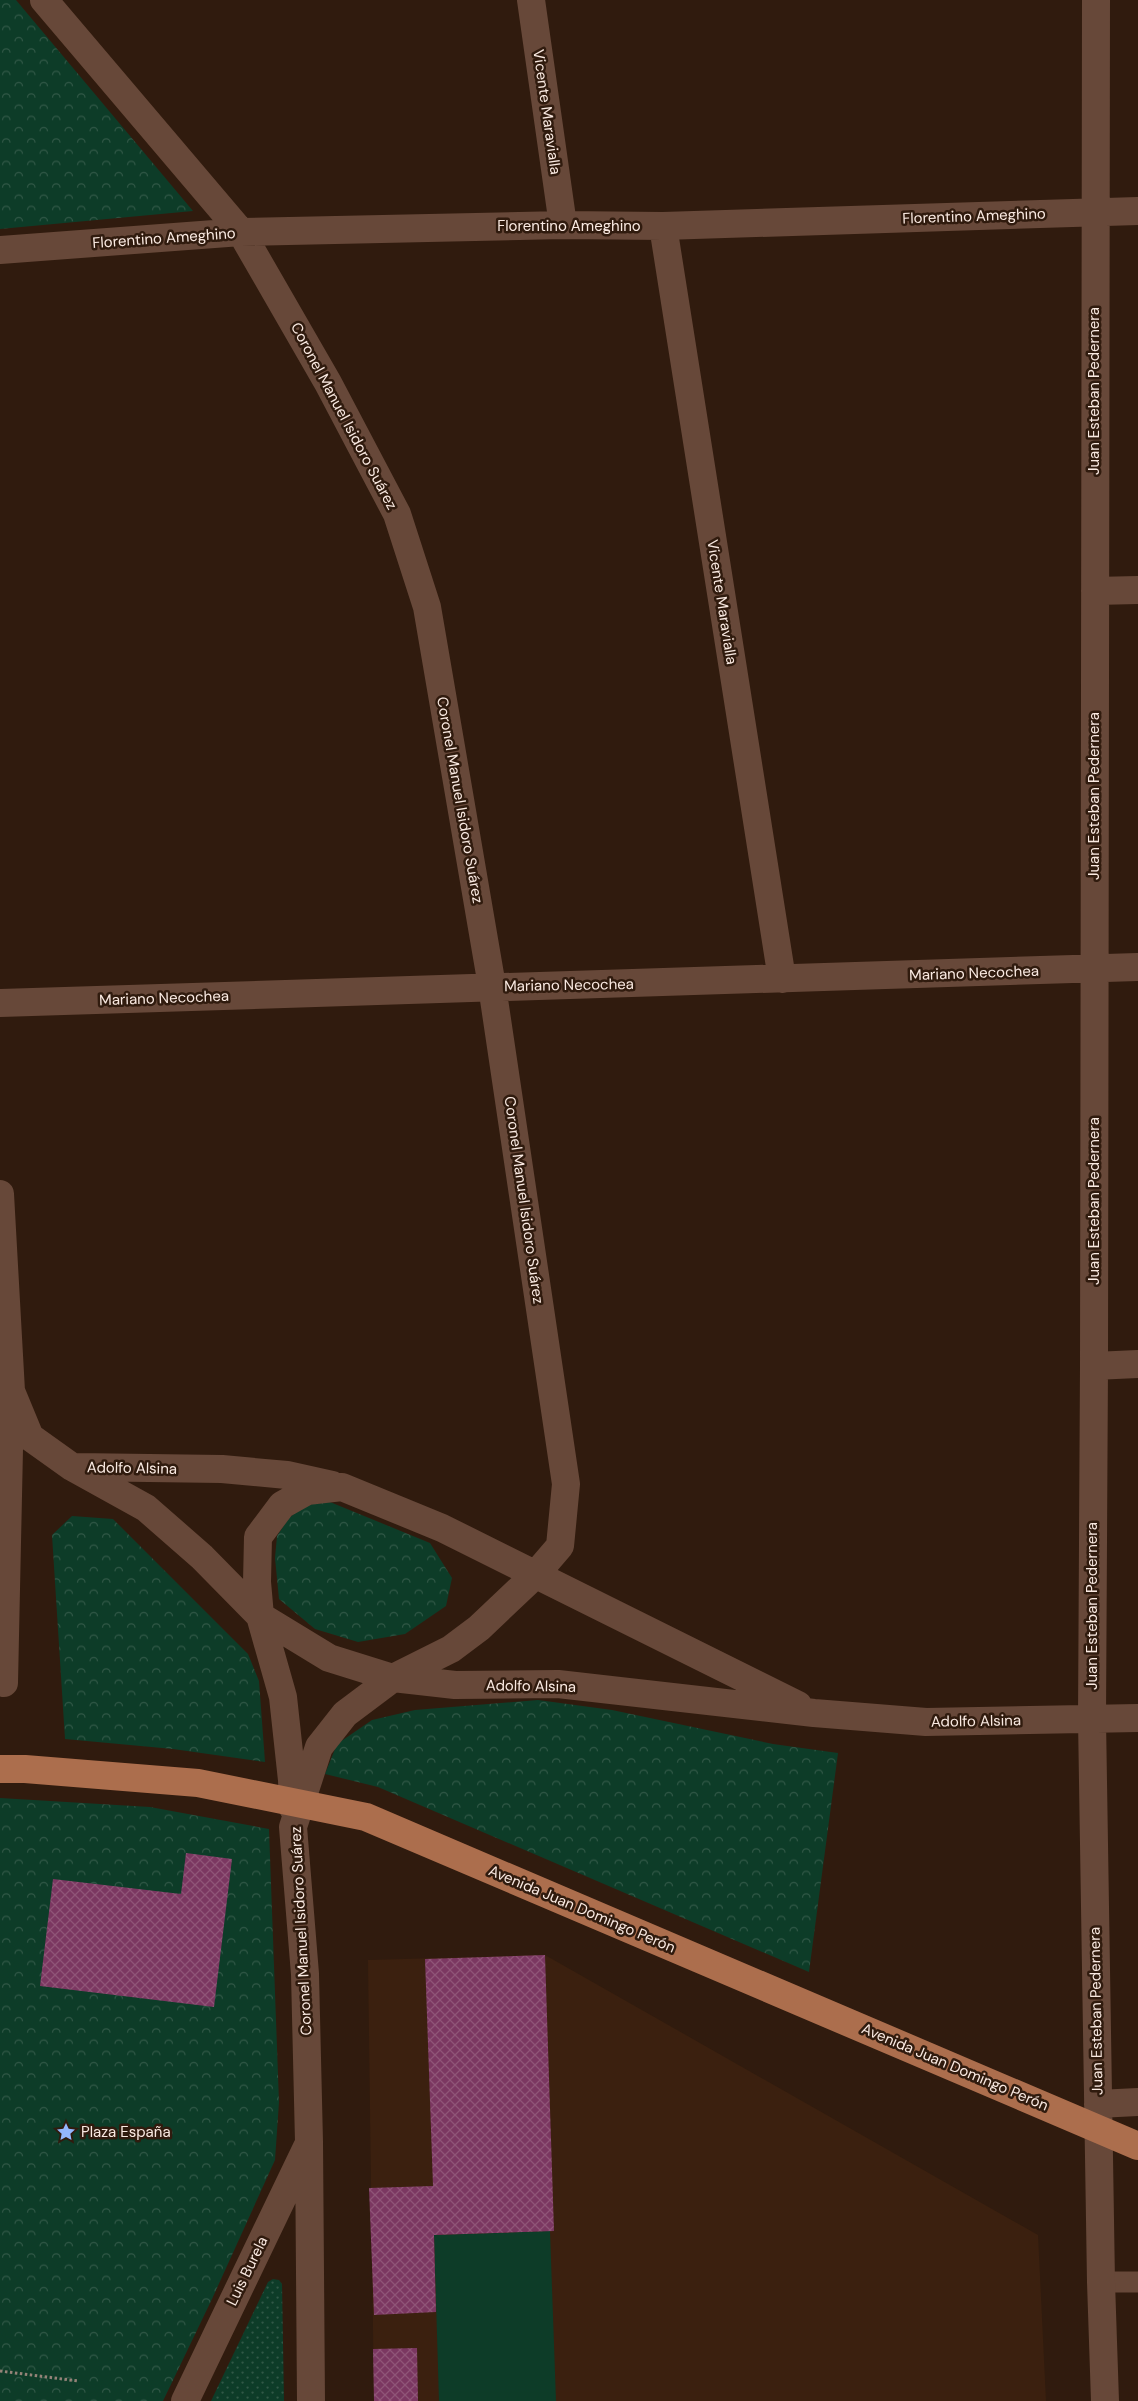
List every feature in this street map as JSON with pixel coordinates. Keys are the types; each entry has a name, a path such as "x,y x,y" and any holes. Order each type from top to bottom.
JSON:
{"main road":[{"name":"Avenida Juan Domingo Perón","path":"0,1769 25,1769 198,1783 366,1817 1098,2116 1138,2146"}],"street":[{"name":"Coronel Manuel Isidoro Suárez","path":"44,0 241,232 328,383 397,514 427,607 492,986 566,1484 560,1546 536,1574 480,1628 451,1649 393,1678 345,1714 319,1747 293,1827 304,1974 310,2142 311,2401"},
{"name":"Vicente Maravialla","path":"531,0 563,224"},
{"name":"Juan Esteban Pedernera","path":"1096,0 1094,213 1094,1366 1092,1719 1101,2282 1105,2401"},
{"name":"Florentino Ameghino","path":"0,250 241,232 563,224 663,226 1138,211"},
{"name":"Vicente Maravialla","path":"663,226 782,980"},
{"path":"1095,591 1138,590"},
{"name":"Mariano Necochea","path":"0,1003 492,986 782,980 1138,967"},
{"path":"0,1194 11,1391 4,1683"},
{"path":"1094,1366 1138,1364"},
{"path":"11,1391 30,1437 72,1467"},
{"name":"Adolfo Alsina","path":"72,1467 222,1469 287,1475 342,1487 442,1528 814,1714"},
{"name":"Adolfo Alsina","path":"72,1467 146,1508 202,1557 260,1616 329,1658 393,1678 455,1685 558,1684 814,1714 926,1722 1138,1718"},
{"name":"Adolfo Alsina","path":"293,1827 292,1780 283,1697 260,1616 257,1582 258,1537 282,1506 307,1491 342,1487"},
{"path":"1098,2116 1138,2102"},
{"name":"Luis Burela","path":"184,2401 310,2142"}],"lane":[{"path":"1101,2282 1138,2282"}],"path":[{"path":"0,2371 78,2381"}],"shaded area":[{"path":"545,1955 1038,2235 1046,2401 374,2401 368,1960"}],"green space":[{"path":"0,0 16,0 193,211 0,229"},
{"path":"330,1502 430,1543 452,1578 446,1606 405,1634 358,1642 315,1629 279,1599 275,1558 277,1536 289,1518 305,1505"},
{"path":"72,1516 113,1519 248,1654 259,1681 265,1762 173,1749 65,1739 52,1535"},
{"path":"538,1700 612,1710 773,1744 838,1753 809,1972 378,1787 325,1774 337,1744 372,1720 415,1710"},
{"path":"0,1798 150,1807 269,1829 279,2102 275,2160 163,2401 0,2401"},
{"path":"550,2231 556,2401 439,2401 434,2235"},
{"path":"273,2279 279,2280 282,2284 284,2401 211,2401 268,2282"}],"building":[{"path":"186,1853 232,1859 214,2007 40,1986 53,1879 181,1894"},
{"path":"545,1955 554,2231 434,2235 436,2312 374,2315 369,2188 433,2186 425,1959"},
{"path":"417,2348 418,2401 374,2401 373,2349"}],"place":[{"name":"Plaza España","path":"66,2132"}]}
